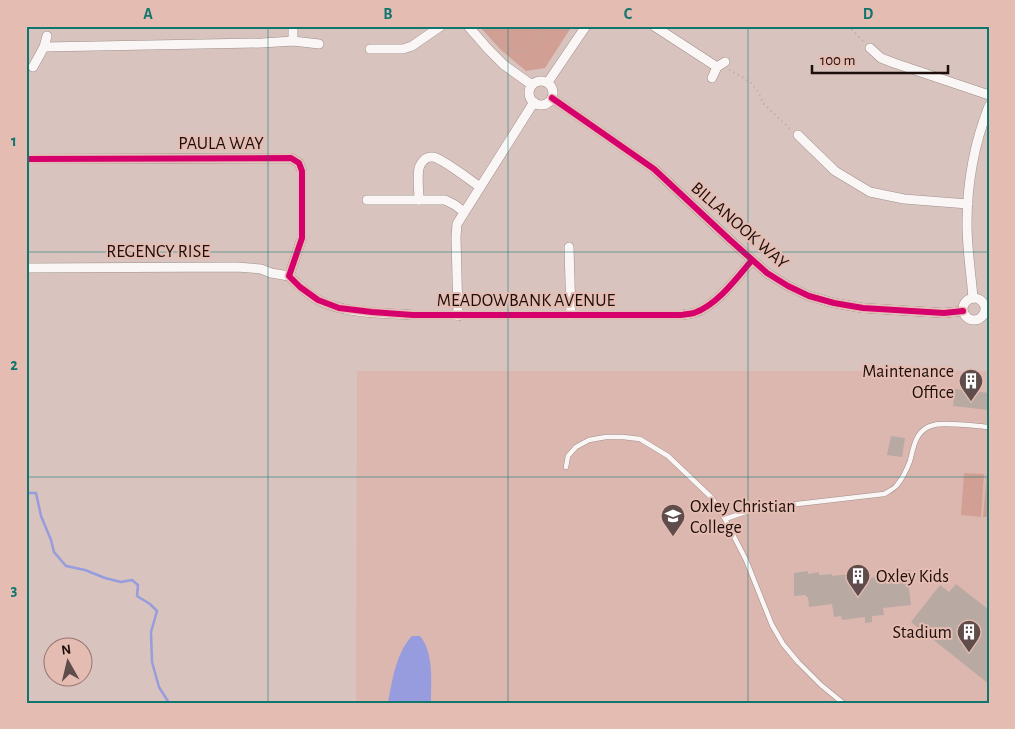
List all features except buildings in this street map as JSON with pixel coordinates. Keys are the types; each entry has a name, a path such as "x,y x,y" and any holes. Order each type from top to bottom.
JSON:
{"street":[{"path":"293,26 293,41"},
{"path":"370,49 403,49 412,46 441,26"},
{"path":"468,26 504,65 532,85"},
{"path":"548,82 586,26"},
{"path":"654,26 721,65 712,78"},
{"path":"33,66 44,47 47,36"},
{"path":"44,47 293,41 319,44"},
{"path":"870,48 881,58 989,95"},
{"path":"541,81 548,82 553,91 552,98 543,104 536,104 529,92 532,85 541,81"},
{"name":"BILLANOOK WAY","path":"552,98 654,169 752,260 767,273 788,286 809,296 863,308 944,313 963,311"},
{"path":"458,316 457,224 534,102"},
{"path":"973,298 968,244 969,180 977,139 989,106"},
{"path":"798,135 835,171 870,192 904,199 968,204"},
{"path":"419,200 419,169 426,158 434,157 442,161 480,187"},
{"name":"PAULA WAY","path":"26,159 291,158 299,163 302,171 302,238 289,276"},
{"path":"368,200 445,200 464,212"},
{"path":"569,247 571,315"},
{"name":"MEADOWBANK AVENUE","path":"289,276 318,300 339,308 413,316 682,315 694,313 717,299 752,260"},
{"name":"REGENCY RISE","path":"26,268 237,267 289,276"},
{"path":"973,298 980,300 987,306 983,316 975,320 971,320 963,311 966,302 973,298"}],"lane":[{"path":"725,519 754,509 884,494 897,485 904,474 914,442 919,433 925,429 942,424 989,427"},
{"path":"566,467 568,456 576,447 589,440 606,437 640,439 668,456 712,498 725,519 746,560 772,625 783,644 821,685 843,703"}],"path":[{"path":"484,26 495,41 505,48 516,51 533,47 538,41 544,26"},
{"path":"848,26 870,48"},
{"path":"721,65 751,83 764,103 798,135"}],"shaded area":[{"path":"479,26 572,26 545,68 526,71 501,50"},
{"name":"Oxley Christian College","path":"357,371 989,371 989,703 356,703"},
{"path":"964,473 984,474 981,517 961,515"},
{"path":"987,474 989,475 989,517 983,517"}],"water":[{"path":"412,636 420,636 428,651 431,668 431,703 388,703 398,659"}],"waterway":[{"path":"26,493 36,493 41,516 54,552 66,566 121,582 132,580 138,585 137,596 157,611 151,632 152,662 159,687 169,703"}],"cycle path":[{"path":"552,98 654,169 767,273 788,286 809,296 863,308 944,313 963,311"},
{"path":"26,159 291,158 299,163 302,171 302,238 289,276 318,300 339,308 413,315 682,315 694,313 711,304 752,260"}],"place":[{"name":"Maintenance Office","path":"971,402"},
{"name":"Oxley Christian College","path":"673,537"},
{"name":"Oxley Kids","path":"858,597"},
{"name":"Stadium","path":"969,653"}]}
